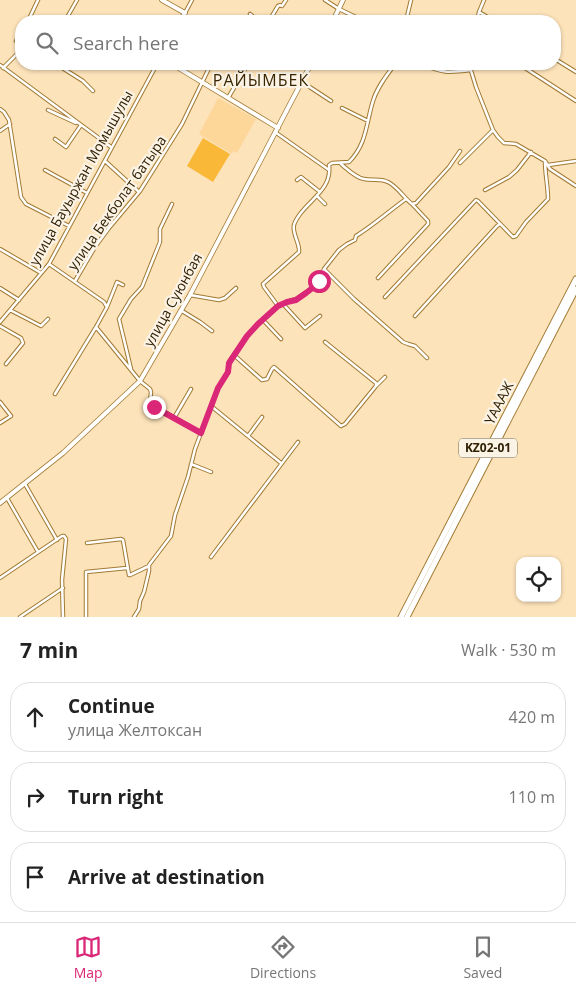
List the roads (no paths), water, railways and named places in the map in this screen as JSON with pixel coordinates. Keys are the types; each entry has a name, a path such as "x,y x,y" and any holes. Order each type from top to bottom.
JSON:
{"highway":[{"name":"ҮАААЖ","path":"401,617 576,279"},
{"name":"ҮАААЖ","path":"407,617 576,289"}],"main road":[{"path":"162,0 184,13"},
{"path":"336,15 343,0"},
{"path":"182,70 276,130"},
{"name":"улица Суюнбая","path":"0,503 63,453 140,381 182,311 308,70"}],"street":[{"path":"31,15 38,0"},
{"path":"68,15 77,0"},
{"path":"184,13 192,0"},
{"path":"273,15 278,6 282,6 286,0"},
{"path":"325,0 352,15"},
{"path":"407,15 411,0"},
{"path":"478,15 484,0"},
{"path":"479,12 484,15"},
{"path":"3,68 15,56"},
{"path":"561,63 576,72"},
{"path":"0,65 112,148"},
{"path":"66,70 83,81 93,91"},
{"name":"улица Бауыржан Момышулы","path":"0,322 49,264 154,70"},
{"name":"улица Бекболат батыра","path":"75,281 95,247 139,192 182,124 208,70"},
{"path":"228,98 244,70"},
{"path":"278,306 263,284 299,252 294,225 295,221 327,182 330,170 329,165 351,160 361,146 376,92 391,70"},
{"path":"434,70 452,73 471,70 493,130 498,137 504,142 516,144 545,161 550,169 576,186"},
{"path":"528,70 576,101"},
{"path":"302,82 331,101"},
{"path":"342,108 368,121"},
{"path":"0,109 9,120 23,201 69,226"},
{"path":"48,110 82,125"},
{"path":"0,131 10,124"},
{"path":"55,139 66,147 82,125"},
{"path":"276,130 330,170"},
{"path":"460,163 493,130"},
{"path":"412,204 416,203 449,167 460,151"},
{"path":"484,190 509,178 530,152"},
{"path":"104,161 139,192"},
{"path":"385,297 476,200 513,237 516,236 548,198 545,161"},
{"path":"548,165 576,162"},
{"path":"340,163 365,180 379,179 393,185 428,221 428,224 378,278"},
{"path":"45,170 87,193"},
{"path":"297,180 301,177 320,192"},
{"path":"317,196 325,204"},
{"path":"87,543 122,539 128,573 130,575 149,565 171,536 175,515 195,449 211,406 218,388 228,372 229,363 247,336 278,306 296,300 311,290 339,250 355,240 356,236 406,199"},
{"path":"131,369 119,319 131,299 142,287 160,242 160,230 172,204"},
{"path":"415,316 500,224"},
{"path":"0,249 41,273"},
{"path":"49,264 107,306"},
{"path":"324,269 402,342 415,346 427,358"},
{"path":"55,394 96,327 117,282 123,284"},
{"path":"0,288 19,300"},
{"path":"190,295 219,300 225,298 236,288"},
{"path":"283,304 305,328 320,316"},
{"path":"10,310 41,326 48,319"},
{"path":"182,311 212,331"},
{"path":"263,320 281,339"},
{"path":"0,326 23,340 23,343 6,364"},
{"path":"96,327 140,381 150,389 150,402 152,405 201,433"},
{"path":"325,342 376,384 376,386"},
{"path":"234,355 262,380 267,379 274,367 341,426 346,424 385,377"},
{"path":"174,418 191,389"},
{"path":"0,402 11,416 0,423"},
{"path":"211,406 281,463"},
{"path":"248,436 262,417"},
{"path":"211,557 298,442"},
{"path":"191,464 211,472"},
{"path":"25,484 57,540"},
{"path":"7,498 38,552"},
{"path":"0,578 64,536 66,539 62,580 63,617"},
{"path":"134,617 139,609 144,592 149,565"},
{"path":"86,617 86,572 127,568"},
{"path":"20,617 63,588"}],"district":[{"name":"РАЙЫМБЕК","path":"261,80"}]}
